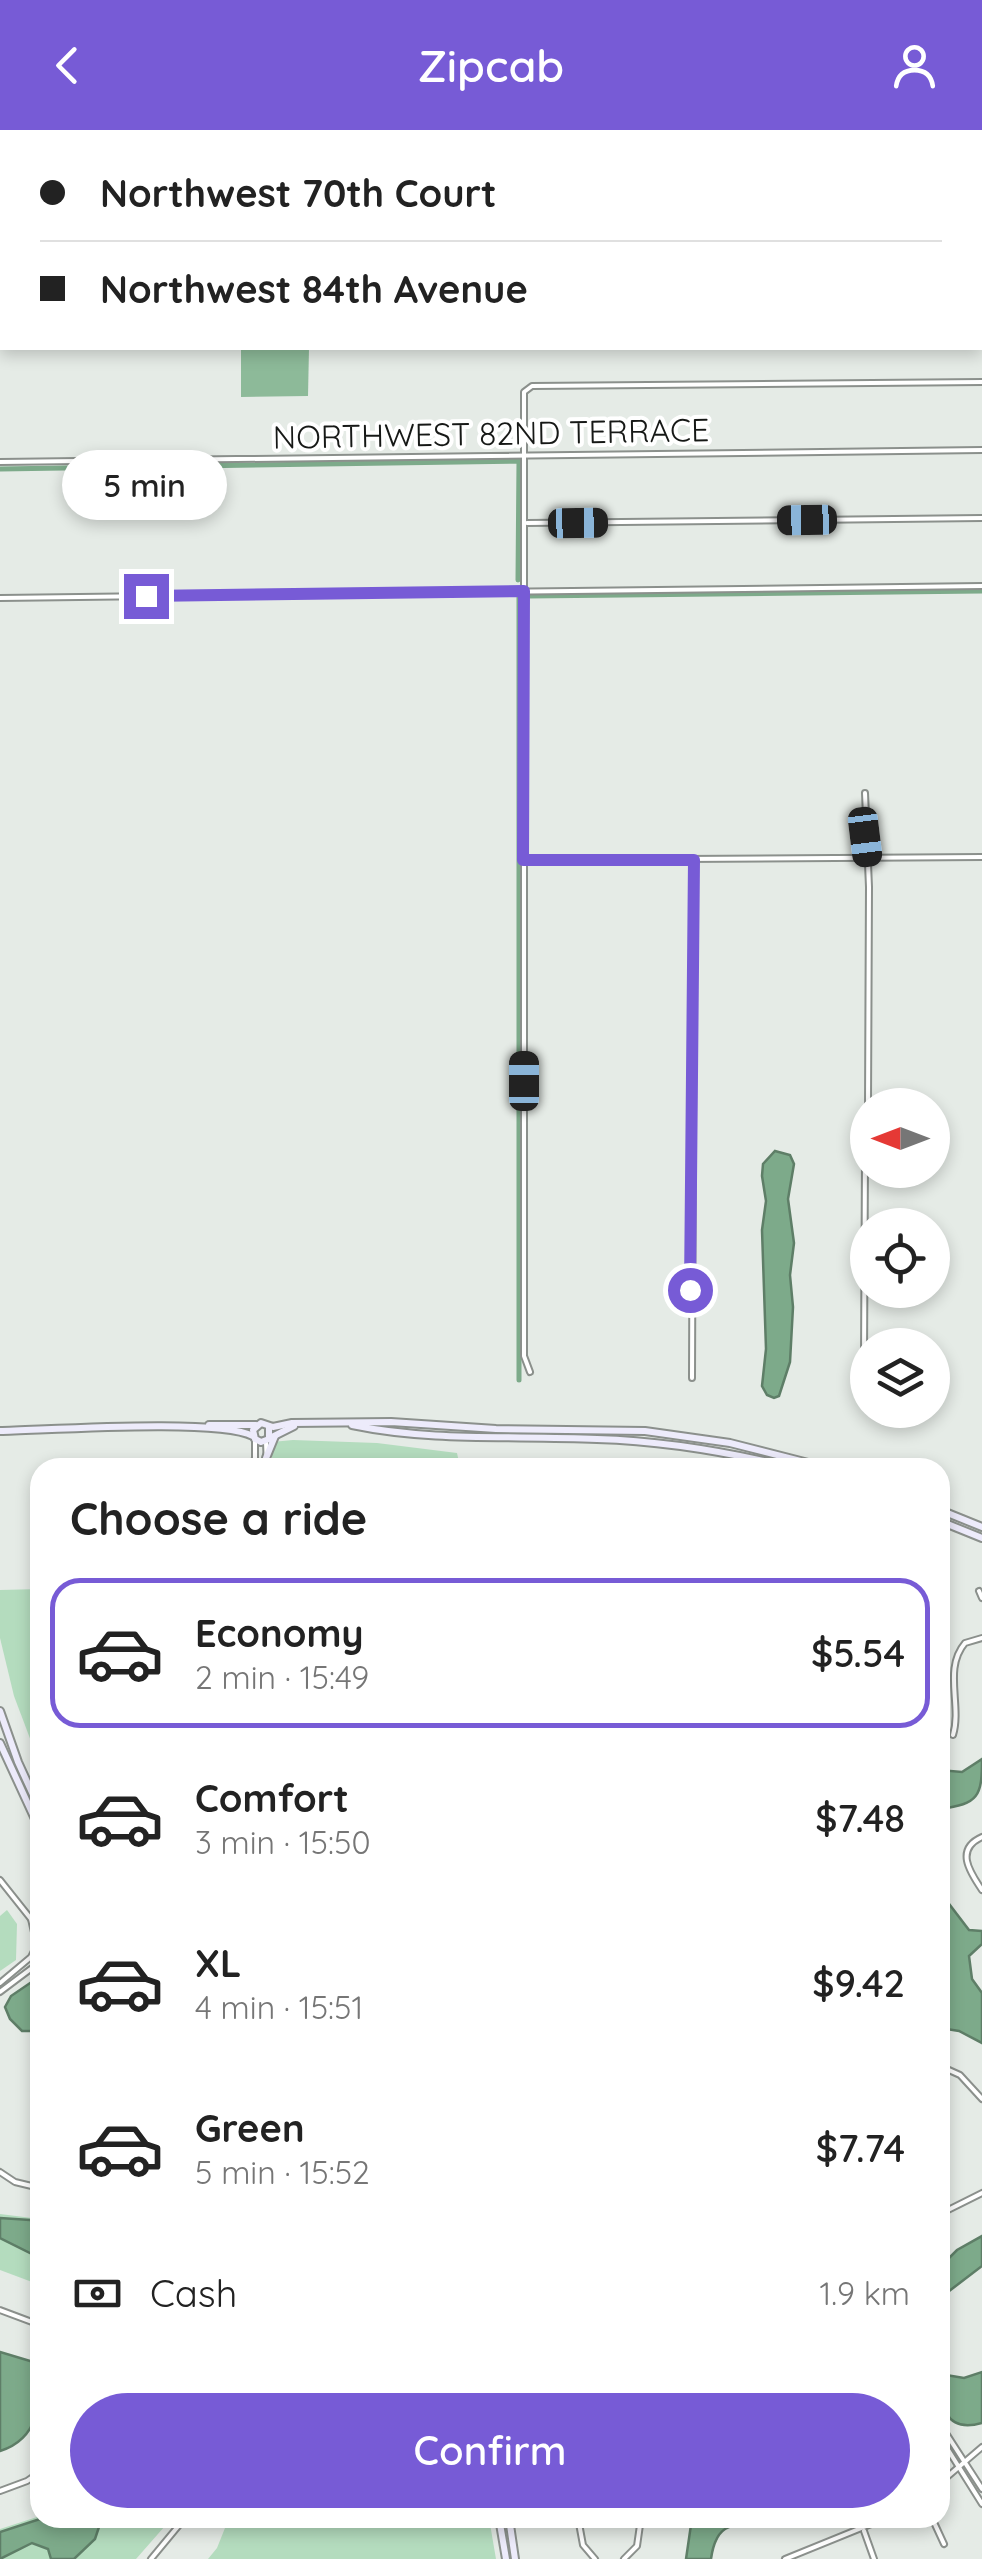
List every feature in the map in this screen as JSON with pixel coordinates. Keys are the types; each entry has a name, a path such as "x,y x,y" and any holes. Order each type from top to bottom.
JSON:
{"main road":[{"path":"0,1431 391,1422 496,1429 627,1430 673,1434 793,1458"},
{"path":"183,1428 238,1431 268,1440 300,1424"},
{"path":"346,1424 465,1438 646,1442 747,1458"},
{"path":"254,1438 256,1425"},
{"path":"268,1426 268,1440"},
{"path":"266,1458 277,1434"},
{"path":"767,1458 769,1451"},
{"path":"950,1514 982,1527"},
{"path":"950,1525 982,1538"},
{"path":"0,1711 30,1788"},
{"path":"0,1743 30,1808"},
{"path":"501,2528 506,2559"},
{"path":"511,2528 515,2559"}],"street":[{"path":"530,1372 524,1356 526,388 982,382"},
{"name":"NORTHWEST 82ND TERRACE","path":"0,462 982,450"},
{"path":"525,523 982,518"},
{"path":"0,598 982,586"},
{"path":"864,793 868,857 868,1088"},
{"path":"523,860 982,856"},
{"path":"692,1378 694,860"},
{"path":"864,1188 864,1328"},
{"path":"254,1438 255,1458"},
{"path":"266,1458 268,1440"},
{"path":"980,1591 982,1598"},
{"path":"953,1735 957,1714 953,1684 958,1654 965,1643 982,1638"},
{"path":"982,1837 967,1847 966,1863 982,1890"},
{"path":"0,1880 30,1918"},
{"path":"0,1983 30,1958"},
{"path":"0,1992 30,1967"},
{"path":"950,2071 982,2099"},
{"path":"0,2172 30,2186"},
{"path":"950,2209 982,2193"},
{"path":"0,2310 30,2321"},
{"path":"950,2438 982,2490"},
{"path":"950,2475 982,2448"},
{"path":"950,2455 982,2504"},
{"path":"0,2491 30,2480"},
{"path":"151,2559 177,2528"},
{"path":"580,2528 583,2545 596,2559"},
{"path":"626,2558 637,2546 640,2528"},
{"path":"937,2528 944,2544"},
{"path":"785,2559 864,2529 874,2559"}],"shaded area":[{"path":"241,350 309,350 308,396 241,397"},
{"path":"775,1151 790,1155 794,1164 788,1199 794,1243 790,1362 779,1396 774,1398 762,1386 766,1349 762,1230 766,1201 762,1176 763,1164"},
{"path":"272,1442 377,1443 457,1453 458,1458 272,1458"},
{"path":"30,1589 30,1738 14,1696 0,1638 0,1590"},
{"path":"982,1759 976,1796 950,1807 950,1771 962,1772"},
{"path":"950,1905 969,1930 982,1931 982,1944 969,1956 972,1979 982,1993 982,2043 950,2030"},
{"path":"7,1910 17,1924 16,1960 0,1971 0,1916"},
{"path":"30,1983 30,2031 22,2031 10,2019 5,2007 11,1996"},
{"path":"0,2214 30,2218 30,2281 0,2270"},
{"path":"0,2218 30,2220 30,2253 0,2238"},
{"path":"982,2236 982,2266 950,2290 950,2257"},
{"path":"0,2352 30,2361 30,2429 0,2451"},
{"path":"982,2372 982,2423 959,2424 950,2418 950,2376 964,2378"},
{"path":"30,2519 30,2528 163,2528 136,2559 0,2559 0,2529"},
{"path":"30,2522 30,2528 99,2528 95,2539 74,2559 51,2559 48,2549 32,2543 0,2559 0,2532"},
{"path":"225,2528 491,2528 496,2559 208,2559"},
{"path":"691,2528 727,2528 715,2543 711,2559 686,2559"}],"waterway":[{"path":"0,469 519,461 518,580"},
{"path":"528,596 982,591"},
{"path":"519,596 519,1380"}],"route":[{"path":"146,596 524,591 523,860 694,860 690,1290"}]}
